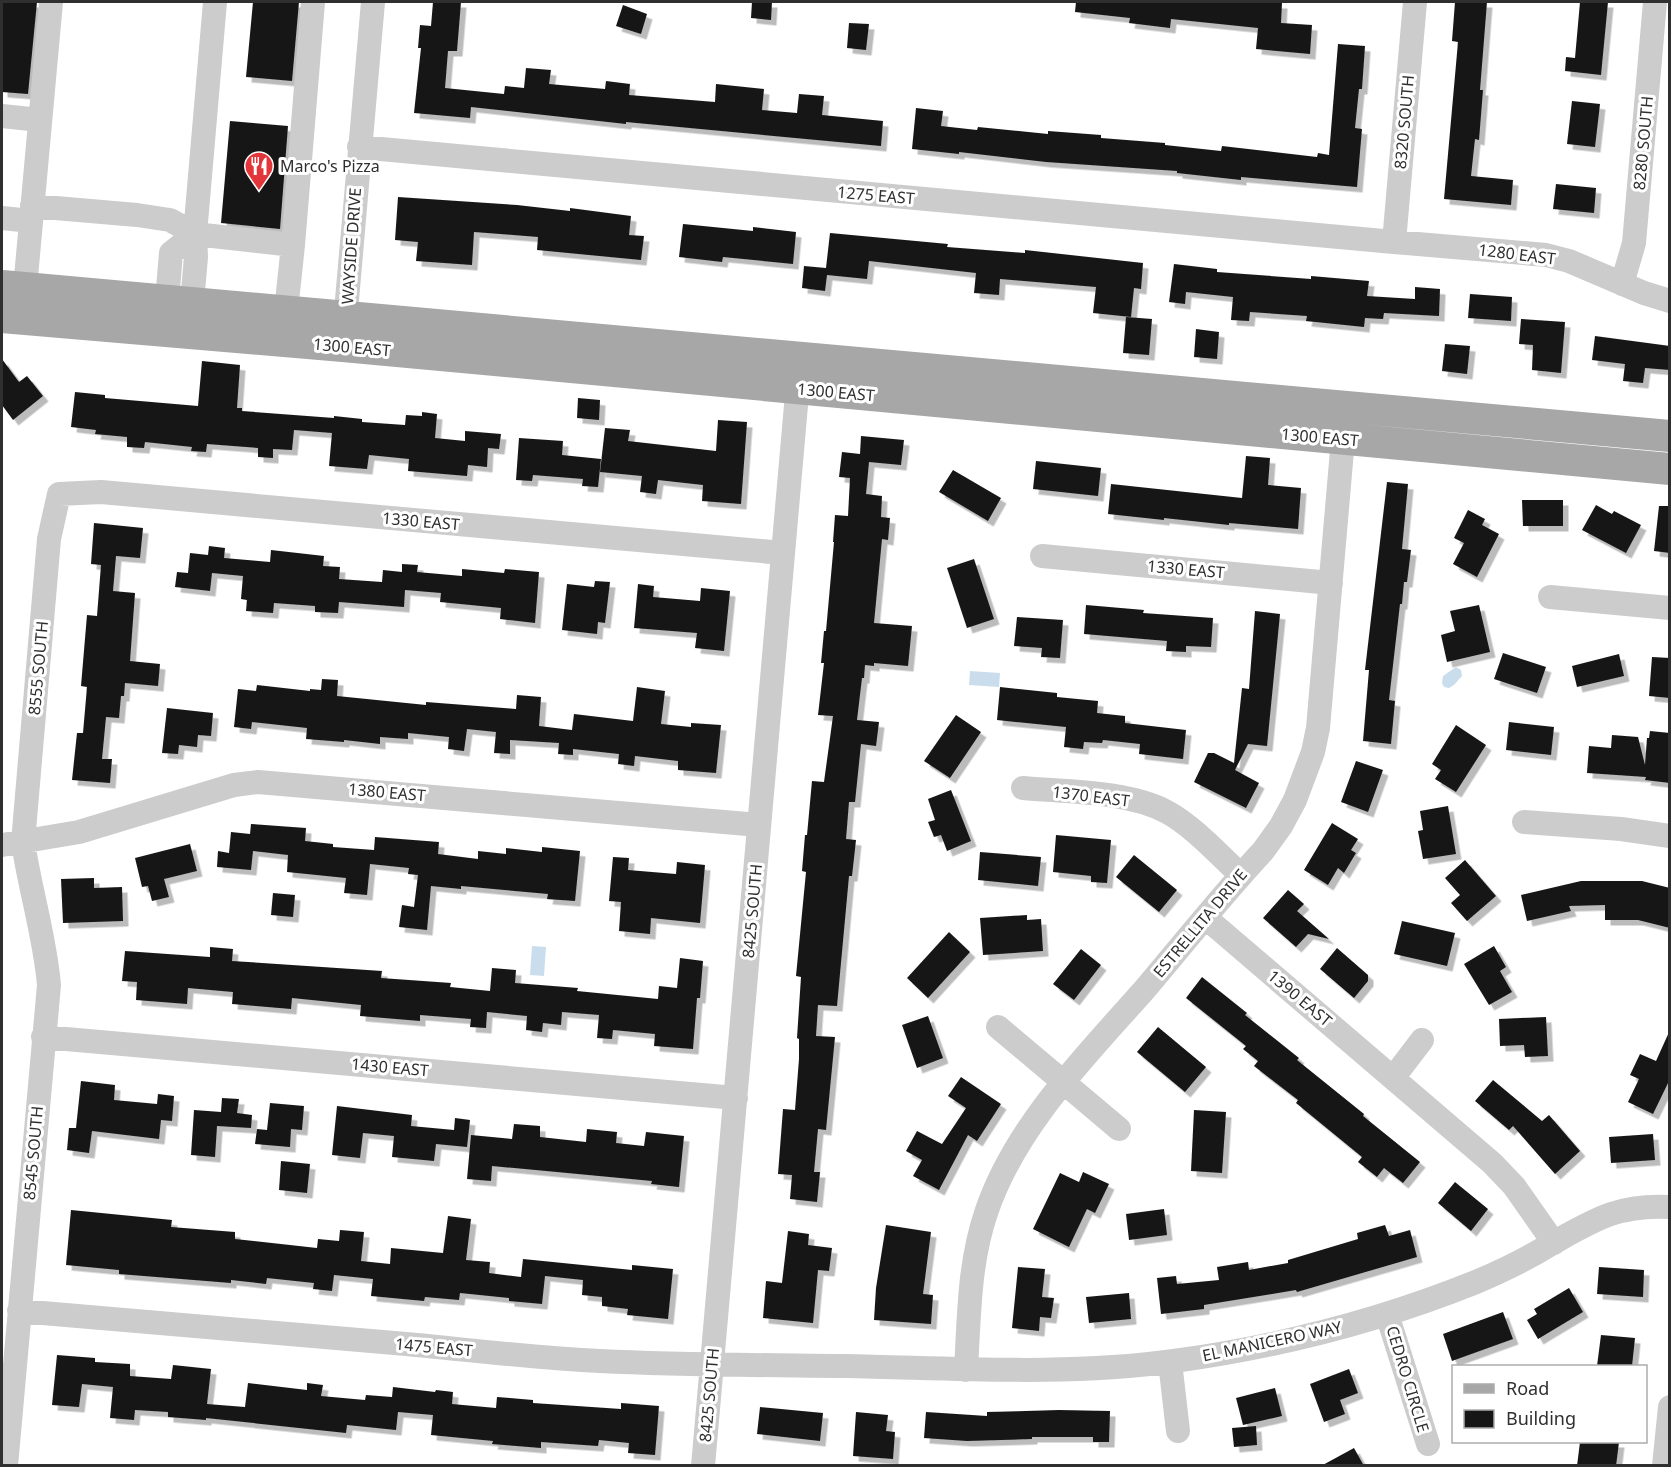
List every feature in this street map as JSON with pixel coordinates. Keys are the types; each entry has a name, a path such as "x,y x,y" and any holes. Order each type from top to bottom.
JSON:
{"main road":[{"name":"1300 EAST","path":"13,287 286,311 345,332 798,389 1670,470"},
{"path":"179,302 183,333"},
{"name":"1300 EAST","path":"2,317 183,333 345,332 801,357 1670,436"}],"street":[{"path":"13,287 32,214 51,2"},
{"path":"179,302 196,257 195,234 215,2"},
{"path":"286,311 313,2"},
{"name":"WAYSIDE DRIVE","path":"345,332 373,2"},
{"name":"8320 SOUTH","path":"1394,242 1415,2"},
{"name":"8280 SOUTH","path":"1622,284 1634,243 1655,2"},
{"path":"2,116 40,120"},
{"name":"1275 EAST","path":"359,147 1394,242"},
{"path":"2,218 32,214 137,215 170,220 195,234 293,245"},
{"name":"1280 EAST","path":"1394,242 1546,255 1594,270 1644,293 1670,301"},
{"name":"8425 SOUTH","path":"703,1466 801,357"},
{"name":"ESTRELLITA DRIVE","path":"966,1370 974,1266 985,1214 1001,1174 1022,1137 1064,1083 1263,851 1281,826 1298,792 1313,752 1321,704 1343,439"},
{"name":"1330 EAST","path":"59,494 100,492 783,553"},
{"name":"8555 SOUTH","path":"12,844 49,539 59,494"},
{"name":"1330 EAST","path":"1042,556 1331,583"},
{"path":"1550,597 1670,608"},
{"name":"1380 EAST","path":"12,844 79,832 234,785 258,782 759,825"},
{"name":"1370 EAST","path":"1023,788 1111,796 1141,802 1168,812 1241,875"},
{"path":"1524,822 1621,829 1670,836"},
{"name":"8545 SOUTH","path":"6,1466 49,985 46,958 28,878 12,844"},
{"name":"1390 EAST","path":"1206,918 1492,1164 1514,1186 1554,1243"},
{"path":"998,1027 1119,1129"},
{"name":"1430 EAST","path":"43,1037 736,1098"},
{"path":"1394,1078 1422,1040"},
{"name":"EL MANICERO WAY","path":"851,1366 1035,1370 1170,1362 1244,1351 1387,1314 1478,1281 1517,1264 1606,1214 1632,1208 1670,1207"},
{"name":"1475 EAST","path":"19,1311 596,1361 851,1366"},
{"name":"CEDRO CIRCLE","path":"1387,1314 1428,1444"},
{"path":"1170,1362 1178,1431"},
{"path":"1664,1466 1670,1407"}],"water":[{"path":"1456,667 1461,670 1462,676 1454,685 1449,688 1444,687 1443,676"},
{"path":"970,671 1000,673 999,687 969,685"},
{"path":"532,946 546,947 544,976 530,975"}],"building":[{"path":"2,2 37,2 28,94 2,92"},
{"path":"253,2 299,2 292,81 246,77"},
{"path":"433,2 461,2 457,51 448,51 445,88 504,94 505,86 524,88 526,68 551,70 549,84 605,89 606,81 630,84 629,95 715,102 716,84 764,89 762,110 797,113 799,94 824,96 822,115 883,121 881,146 626,122 626,124 471,107 470,118 414,113 421,48 418,48 420,25 431,26"},
{"path":"752,2 772,2 771,20 751,18"},
{"path":"1076,2 1282,3 1281,23 1312,25 1310,54 1256,49 1258,28 1171,19 1170,28 1129,23 1130,18 1075,12"},
{"path":"1455,2 1487,2 1480,90 1483,90 1479,140 1475,139 1471,176 1513,180 1511,205 1444,199 1458,42 1452,41"},
{"path":"1580,2 1608,2 1601,75 1565,71 1566,57 1575,58"},
{"path":"623,5 647,14 641,34 616,26"},
{"path":"849,23 869,24 866,50 847,48"},
{"path":"1338,44 1365,46 1362,89 1359,89 1355,128 1362,129 1357,187 1241,177 1241,180 1177,173 1177,171 1046,162 912,149 916,108 943,111 941,126 1048,134 1048,131 1101,135 1101,138 1165,143 1165,145 1221,151 1222,146 1317,157 1318,153 1329,155"},
{"path":"1572,101 1600,104 1595,147 1567,144"},
{"path":"230,121 288,126 280,229 221,223"},
{"path":"1556,184 1596,188 1594,213 1553,209"},
{"path":"398,197 570,211 570,208 631,216 629,235 644,236 641,260 537,250 538,237 474,232 472,265 416,261 418,242 395,240"},
{"path":"683,224 753,231 753,227 796,232 793,264 723,257 722,262 679,257"},
{"path":"830,233 948,244 947,247 1025,253 1025,250 1143,263 1141,289 1134,288 1131,317 1093,313 1096,287 1000,279 999,295 974,293 976,273 869,261 867,279 827,275 825,291 802,288 804,266 826,268"},
{"path":"1174,264 1217,269 1217,272 1369,281 1367,296 1415,299 1415,287 1440,289 1439,316 1384,313 1383,319 1365,318 1364,327 1306,321 1307,316 1250,312 1249,321 1231,320 1233,297 1186,292 1185,304 1169,302"},
{"path":"1470,294 1512,297 1511,321 1468,318"},
{"path":"1126,317 1152,319 1149,355 1123,353"},
{"path":"1521,319 1565,322 1561,373 1532,370 1533,345 1519,344"},
{"path":"1196,329 1219,332 1217,359 1194,357"},
{"path":"1595,336 1670,346 1670,370 1645,368 1643,383 1623,381 1625,364 1592,360"},
{"path":"1445,344 1470,346 1467,374 1442,371"},
{"path":"2,359 19,382 27,376 43,396 13,420 2,405"},
{"path":"202,361 240,365 237,408 242,408 242,411 334,418 334,416 362,419 362,422 405,425 406,415 422,416 422,412 437,414 435,438 465,441 465,431 501,434 499,449 488,448 487,467 468,465 467,476 408,471 409,459 369,455 367,469 329,466 332,433 294,430 292,450 273,449 273,458 258,457 258,448 207,444 206,452 191,451 192,447 145,442 144,448 127,447 127,437 95,434 96,430 71,427 75,392 105,395 105,398 198,406"},
{"path":"578,398 600,400 599,420 577,418"},
{"path":"718,420 747,422 741,504 702,501 703,485 658,480 656,494 640,492 642,476 600,472 605,428 630,430 628,441 716,451"},
{"path":"861,436 904,440 901,465 869,462 866,494 882,496 881,517 890,518 888,540 882,539 874,623 912,626 908,666 874,663 874,666 865,665 864,678 862,678 857,720 879,722 876,746 861,744 855,802 849,802 846,839 856,840 852,876 849,876 837,1006 818,1005 816,1036 835,1037 826,1130 818,1129 814,1172 820,1172 817,1202 790,1199 792,1175 778,1174 783,1109 795,1110 801,977 796,976 806,872 802,871 805,835 807,835 812,781 824,782 833,716 818,715 835,515 848,516 850,478 839,477 842,452 860,454"},
{"path":"519,438 563,441 562,455 601,459 598,487 582,486 583,479 533,475 532,481 516,480"},
{"path":"1246,456 1270,458 1268,485 1301,488 1298,529 1108,514 1111,484 1242,498"},
{"path":"1036,461 1101,468 1098,496 1033,489"},
{"path":"953,470 1001,498 988,521 939,492"},
{"path":"1387,482 1408,484 1402,549 1411,550 1407,582 1404,582 1402,604 1400,604 1389,700 1395,701 1391,744 1363,741 1369,670 1365,670"},
{"path":"1522,500 1563,500 1563,526 1523,526"},
{"path":"1596,505 1612,514 1614,511 1641,525 1626,553 1582,530"},
{"path":"1659,506 1670,506 1670,553 1654,551"},
{"path":"1468,510 1485,519 1482,525 1499,534 1477,577 1453,564 1464,543 1454,538"},
{"path":"94,523 143,528 140,558 116,556 113,591 135,593 130,661 160,664 158,686 125,683 119,718 106,717 102,759 112,759 110,783 72,780 77,733 83,733 87,687 81,686 87,615 97,616 101,565 91,564"},
{"path":"209,546 225,548 224,558 270,562 271,550 324,556 323,566 340,567 339,579 382,582 383,570 402,572 402,564 418,565 417,572 462,576 462,569 504,573 505,569 539,572 535,623 500,619 501,608 440,602 441,593 405,590 404,607 339,602 338,613 315,612 315,606 274,603 273,613 246,611 247,600 241,599 243,576 212,573 210,591 175,587 177,572 188,573 190,553 208,555"},
{"path":"974,559 994,619 967,628 947,568"},
{"path":"595,581 610,582 605,623 598,622 597,634 562,630 567,584 594,587"},
{"path":"638,584 654,586 653,597 700,601 701,588 730,591 724,651 695,648 697,633 634,628"},
{"path":"1086,605 1144,610 1143,613 1213,618 1211,647 1186,646 1186,652 1166,651 1167,641 1084,634"},
{"path":"1479,605 1490,652 1447,662 1441,635 1455,631 1450,611"},
{"path":"1255,611 1280,614 1267,746 1248,744 1235,770 1259,783 1246,808 1194,782 1208,753 1214,753 1234,763 1242,688 1249,689"},
{"path":"1017,617 1063,620 1060,658 1041,657 1042,648 1014,646"},
{"path":"1503,653 1546,667 1537,693 1494,679"},
{"path":"1619,654 1624,676 1577,687 1572,666"},
{"path":"1652,657 1670,658 1670,698 1649,696"},
{"path":"322,679 338,680 337,696 426,705 426,702 516,709 517,695 541,697 539,726 572,730 574,714 633,721 637,687 665,691 661,724 691,727 691,723 721,725 716,773 678,770 678,761 635,756 634,766 618,764 619,754 573,749 573,755 558,754 559,743 510,740 510,754 494,753 496,732 467,729 464,751 448,749 449,737 408,733 408,739 380,737 380,744 306,739 307,728 252,722 251,729 234,727 238,689 256,691 257,685 310,691 310,689 321,690"},
{"path":"1000,687 1057,693 1057,697 1098,701 1097,713 1125,716 1125,723 1186,730 1183,759 1139,754 1140,744 1103,740 1102,743 1084,742 1083,749 1064,747 1066,727 997,720"},
{"path":"167,708 213,713 211,736 198,735 197,747 179,745 178,754 162,753"},
{"path":"956,715 981,732 950,778 924,761"},
{"path":"1509,722 1554,727 1551,755 1506,750"},
{"path":"1456,725 1486,745 1456,792 1435,779 1441,770 1432,764"},
{"path":"1650,731 1670,733 1670,783 1645,780 1646,777 1587,773 1589,746 1611,748 1612,735 1638,737 1645,765 1647,738 1649,738"},
{"path":"1356,761 1383,770 1368,812 1341,802"},
{"path":"951,790 971,841 947,851 941,835 934,837 928,822 935,820 928,799"},
{"path":"1448,806 1456,854 1423,859 1418,831 1423,830 1420,811"},
{"path":"1332,823 1358,839 1351,850 1356,853 1344,873 1338,868 1328,885 1304,870"},
{"path":"251,824 306,828 305,841 333,844 333,847 374,850 375,837 439,842 438,854 478,859 478,851 506,854 506,848 542,852 542,847 580,851 575,901 547,899 548,894 461,886 461,889 431,886 427,930 399,927 402,905 414,907 418,875 408,874 409,868 370,864 367,895 344,893 346,878 287,872 288,855 253,851 251,870 217,867 218,851 229,853 231,832 250,834"},
{"path":"1056,835 1111,840 1107,883 1091,882 1091,876 1053,872"},
{"path":"190,844 197,871 164,879 169,897 152,901 148,886 142,887 135,858"},
{"path":"980,852 1041,857 1038,886 978,880"},
{"path":"1134,855 1177,890 1159,912 1116,877"},
{"path":"613,857 629,858 628,870 676,874 677,862 705,865 700,923 651,918 650,934 619,931 621,902 609,901"},
{"path":"1465,860 1496,896 1467,921 1451,903 1460,895 1445,878"},
{"path":"94,878 94,888 122,887 123,921 63,923 61,879"},
{"path":"1581,881 1642,881 1670,888 1670,928 1638,920 1605,920 1605,905 1569,906 1571,911 1527,921 1521,895"},
{"path":"1288,890 1304,904 1297,911 1329,939 1308,934 1296,947 1263,918"},
{"path":"273,893 295,895 293,917 271,915"},
{"path":"1027,915 1027,920 1041,919 1043,951 983,955 980,918"},
{"path":"1402,921 1455,933 1447,966 1394,954"},
{"path":"949,932 970,952 928,998 907,978"},
{"path":"1494,946 1506,967 1500,971 1512,992 1489,1005 1464,964"},
{"path":"210,947 233,949 232,961 382,971 381,978 451,983 450,987 490,991 492,968 516,970 515,983 578,988 577,991 658,999 659,986 677,988 680,958 703,961 693,1049 654,1046 655,1034 613,1030 612,1039 597,1038 599,1015 562,1012 561,1025 543,1023 542,1032 526,1030 527,1016 487,1012 486,1028 470,1027 471,1019 420,1015 420,1021 360,1016 361,1005 292,998 291,1009 232,1004 233,992 188,988 187,1004 136,1000 137,982 122,981 125,951 210,957"},
{"path":"1337,948 1368,975 1368,981 1354,998 1320,969"},
{"path":"1081,949 1101,965 1074,1000 1053,984"},
{"path":"1202,977 1299,1058 1297,1060 1420,1162 1403,1183 1384,1168 1377,1177 1358,1162 1362,1157 1296,1103 1298,1100 1254,1066 1258,1061 1243,1049 1246,1046 1186,998"},
{"path":"928,1016 943,1058 917,1068 902,1025"},
{"path":"1546,1017 1548,1056 1525,1057 1524,1045 1500,1046 1499,1019"},
{"path":"1158,1027 1206,1067 1185,1092 1137,1052"},
{"path":"1670,1030 1670,1079 1653,1114 1628,1102 1639,1079 1630,1075 1640,1054 1656,1061"},
{"path":"961,1077 1001,1104 977,1141 968,1135 939,1190 913,1176 922,1160 906,1151 917,1131 942,1144 966,1108 948,1096"},
{"path":"1493,1080 1542,1121 1549,1115 1580,1151 1555,1174 1513,1126 1509,1130 1475,1101"},
{"path":"81,1081 115,1085 114,1100 157,1104 158,1094 174,1096 172,1121 161,1120 159,1139 92,1131 89,1153 67,1150 69,1128 76,1128"},
{"path":"222,1098 239,1099 237,1113 252,1115 251,1128 217,1126 215,1157 191,1155 194,1110 221,1112"},
{"path":"270,1103 304,1106 302,1130 291,1129 290,1147 255,1144 257,1129 267,1130"},
{"path":"337,1106 412,1115 411,1126 454,1130 455,1118 470,1120 467,1147 436,1144 434,1161 392,1157 394,1136 363,1133 360,1158 332,1155"},
{"path":"1194,1110 1226,1112 1222,1173 1191,1171"},
{"path":"514,1124 540,1126 540,1137 586,1142 587,1129 617,1132 616,1143 644,1146 646,1132 684,1136 679,1187 651,1184 652,1181 492,1166 491,1181 467,1179 471,1135 512,1139"},
{"path":"1653,1134 1655,1160 1611,1163 1609,1137"},
{"path":"281,1161 310,1164 307,1193 279,1190"},
{"path":"1083,1172 1109,1184 1095,1213 1087,1209 1069,1247 1033,1229 1060,1173 1079,1182"},
{"path":"1455,1182 1488,1209 1471,1231 1438,1203"},
{"path":"1164,1209 1167,1235 1129,1240 1126,1214"},
{"path":"71,1210 172,1220 171,1227 235,1232 235,1239 317,1248 318,1239 339,1241 340,1230 364,1232 361,1261 390,1264 391,1248 443,1253 448,1216 471,1219 466,1260 490,1262 489,1273 521,1277 523,1259 632,1270 632,1265 673,1269 668,1319 627,1315 628,1309 602,1306 602,1297 582,1295 583,1280 545,1276 542,1304 460,1293 459,1300 425,1297 424,1301 371,1296 373,1279 334,1275 332,1291 313,1289 314,1283 267,1278 266,1284 231,1280 231,1283 119,1274 119,1270 66,1265"},
{"path":"886,1225 931,1232 923,1294 933,1295 931,1324 874,1320 876,1288"},
{"path":"1385,1225 1389,1236 1410,1230 1417,1257 1297,1292 1296,1290 1204,1305 1204,1309 1161,1314 1157,1278 1176,1276 1177,1284 1219,1280 1217,1267 1248,1262 1249,1270 1288,1263 1288,1260 1358,1239 1357,1233"},
{"path":"788,1231 809,1234 808,1245 832,1248 829,1271 818,1270 813,1323 763,1318 766,1281 782,1283"},
{"path":"1018,1267 1045,1269 1042,1297 1054,1298 1051,1318 1040,1317 1039,1331 1012,1328"},
{"path":"1599,1267 1644,1270 1643,1297 1597,1294"},
{"path":"1569,1288 1583,1312 1538,1339 1527,1320 1537,1314 1534,1309"},
{"path":"1129,1293 1131,1319 1089,1323 1086,1297"},
{"path":"1503,1312 1513,1339 1452,1361 1443,1334"},
{"path":"1601,1335 1635,1338 1632,1365 1597,1365"},
{"path":"57,1355 95,1358 95,1362 130,1364 130,1376 171,1379 173,1365 211,1369 207,1404 245,1407 248,1383 307,1390 307,1383 323,1385 321,1396 365,1400 366,1395 392,1397 393,1387 453,1392 452,1404 496,1408 497,1397 533,1400 533,1403 621,1409 621,1403 659,1406 655,1455 628,1453 629,1443 599,1440 598,1446 541,1442 541,1448 431,1435 433,1415 398,1412 396,1430 347,1425 346,1433 206,1418 206,1420 168,1417 168,1412 135,1410 134,1420 110,1418 113,1387 82,1384 79,1407 52,1405"},
{"path":"1349,1369 1358,1393 1340,1400 1345,1414 1324,1422 1310,1384"},
{"path":"1275,1388 1282,1416 1243,1425 1236,1398"},
{"path":"760,1407 823,1413 820,1441 757,1434"},
{"path":"1110,1411 1109,1442 1093,1442 1093,1437 1032,1437 1032,1439 967,1441 924,1438 926,1412 987,1416 987,1412"},
{"path":"856,1412 888,1415 886,1431 895,1432 893,1459 853,1456"},
{"path":"1256,1426 1257,1445 1234,1447 1232,1428"},
{"path":"1580,1443 1619,1443 1616,1466 1577,1466"},
{"path":"1354,1448 1364,1466 1321,1466"}],"place":[{"name":"Marco's Pizza","path":"259,192"}]}
